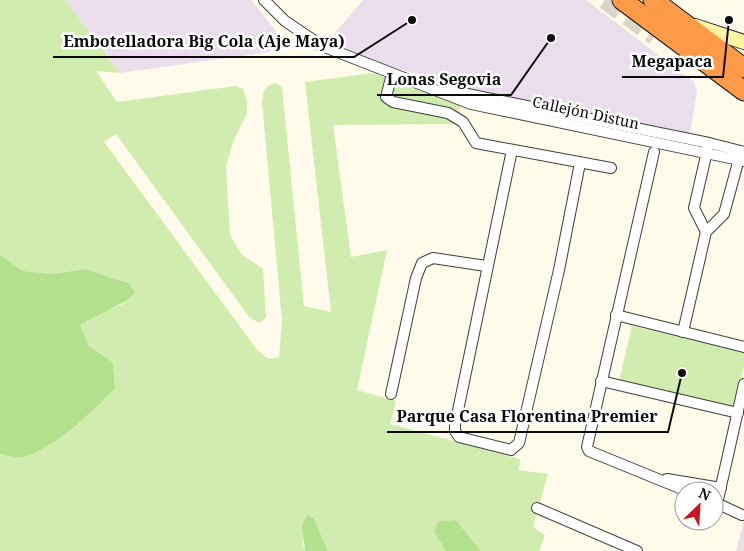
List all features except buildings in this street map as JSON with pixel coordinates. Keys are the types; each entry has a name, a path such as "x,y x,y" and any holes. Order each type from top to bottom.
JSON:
{"highway":[{"path":"622,0 744,91"},
{"path":"653,0 744,68"}],"main road":[{"path":"681,21 744,42"}],"street":[{"name":"Callejón Distun","path":"264,0 285,21 322,46 425,86 742,156"},
{"path":"392,74 386,97 393,102 448,113 463,122 476,143 580,164 611,168"},
{"path":"706,232 694,208 708,147"},
{"path":"512,150 486,266 455,431 460,437 511,450 519,443 559,270 580,164"},
{"path":"654,152 587,450 674,486"},
{"path":"683,332 706,232 724,214 742,156"},
{"path":"391,394 416,278 422,263 432,258 486,266"},
{"path":"616,315 744,346"},
{"path":"601,381 738,413"},
{"path":"723,481 744,384"},
{"path":"649,475 682,481"},
{"path":"724,507 742,515"},
{"path":"537,508 638,551"}],"shaded area":[{"path":"65,0 251,0 276,31 278,41 270,52 120,73"},
{"path":"363,0 586,0 694,82 697,93 690,133 492,96 361,58 329,40"},
{"path":"744,520 744,551 736,551"}],"green space":[{"path":"0,0 65,0 120,73 96,71 117,102 236,86 243,89 247,101 247,113 233,142 226,166 230,235 242,255 263,269 266,318 259,323 249,317 116,134 104,142 258,351 269,359 279,357 282,321 262,102 265,89 269,85 276,83 282,87 304,306 331,312 305,82 373,73 460,106 460,124 333,125 351,257 387,250 357,390 396,401 390,424 520,459 519,470 548,474 533,527 545,535 539,551 481,551 456,520 438,521 434,532 446,551 328,551 314,519 302,543 305,551 0,551 0,454 21,457 47,447 72,429 115,389 113,364 89,346 79,325 96,314 123,304 128,283 85,269 53,274 23,271 0,255"},
{"path":"0,255 23,271 53,274 85,269 128,283 135,293 122,303 80,325 89,346 113,363 115,389 72,429 47,447 21,457 0,454"},
{"path":"632,326 744,352 744,366 734,408 619,381"},
{"path":"308,515 314,519 328,551 305,551 302,524"},
{"path":"456,520 481,551 446,551 434,532 438,521"}],"tunnel":[{"path":"605,0 655,36"}],"place":[{"name":"Embotelladora Big Cola (Aje Maya)","path":"412,20"},
{"name":"Megapaca","path":"729,20"},
{"name":"Lonas Segovia","path":"551,38"},
{"name":"Parque Casa Florentina Premier","path":"682,373"}]}
